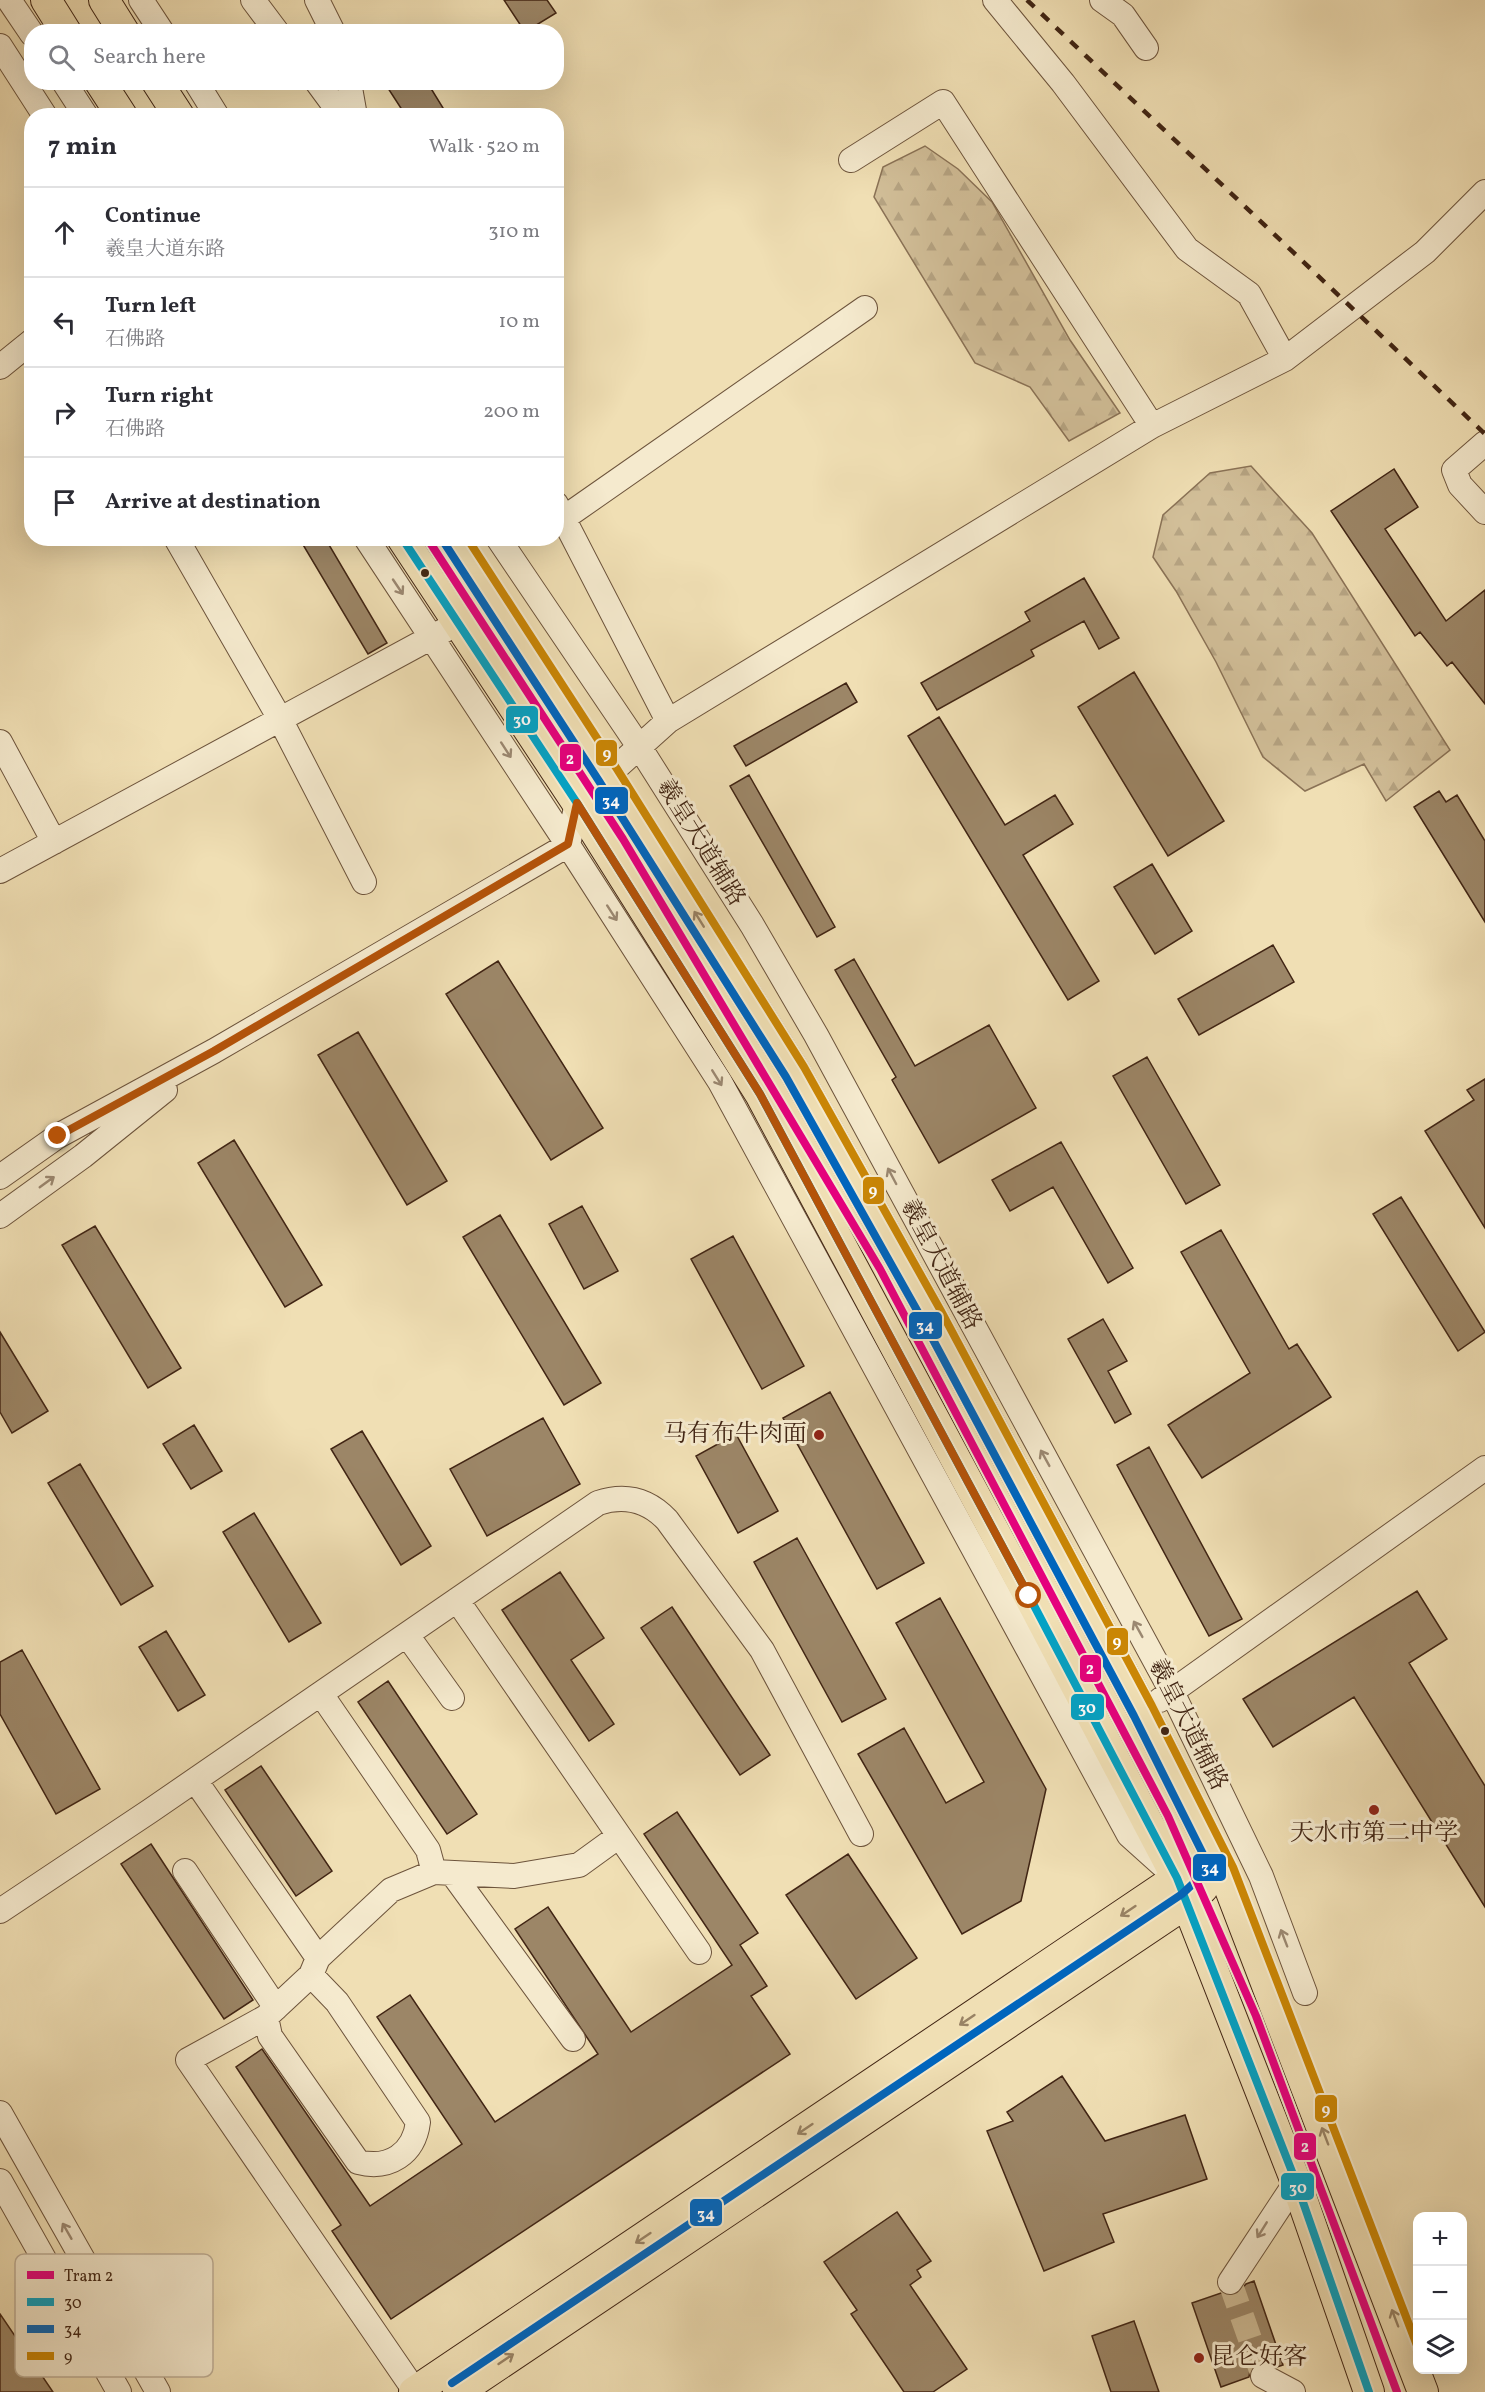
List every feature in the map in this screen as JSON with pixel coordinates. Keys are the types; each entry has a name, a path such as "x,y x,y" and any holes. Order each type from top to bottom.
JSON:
{"main road":[{"path":"46,0 61,24"},
{"path":"104,0 119,24"},
{"path":"105,90 117,108"},
{"path":"162,90 174,108"},
{"path":"407,546 577,803 760,1094 1029,1596 1182,1890 1296,2182 1369,2392"},
{"path":"459,546 795,1072 932,1316 1143,1711 1223,1871 1423,2392"},
{"path":"414,2392 1182,1890 1223,1871"},
{"path":"458,2392 1182,1890"}],"street":[{"path":"9,0 25,24"},
{"path":"141,0 157,24"},
{"path":"253,0 271,24"},
{"path":"317,0 329,24"},
{"path":"995,0 1063,83 1187,249 1249,294 1285,359"},
{"path":"1102,0 1123,15 1146,48"},
{"path":"0,46 24,83"},
{"path":"28,90 40,108"},
{"path":"69,90 81,108"},
{"path":"201,90 212,108"},
{"path":"322,90 336,108"},
{"path":"350,90 354,108"},
{"path":"851,160 943,102 1152,426"},
{"path":"0,1177 58,1136 214,1051 568,844 577,803 668,721 1152,426 1285,359 1425,252 1485,192"},
{"path":"564,508 865,308"},
{"path":"0,367 24,348"},
{"path":"1485,443 1454,470 1460,485 1485,513"},
{"path":"564,519 668,721"},
{"path":"181,546 280,719 364,882"},
{"path":"371,546 568,844 720,1082 1129,1835 1182,1890"},
{"name":"羲皇大道辅路","path":"503,546 640,748 752,925 816,1035 1172,1692 1261,1876 1305,1993"},
{"path":"0,871 458,623"},
{"path":"0,742 54,842"},
{"path":"0,1216 83,1156 214,1051"},
{"path":"1143,1711 1485,1468"},
{"path":"0,1911 598,1503 619,1498 651,1506 667,1520 762,1650 861,1834"},
{"path":"457,1600 699,1952"},
{"path":"407,1635 452,1698"},
{"path":"321,1694 443,1873 573,2039"},
{"path":"185,1871 271,2013 270,2036 358,2162 378,2165 388,2163 406,2151 417,2132 418,2122 337,2002 195,1780"},
{"path":"414,2392 188,2060 271,2013 391,1890 443,1873 514,1876 579,1865 619,1836"},
{"path":"0,2113 80,2254"},
{"path":"0,2181 41,2254"},
{"path":"1230,2282 1296,2182"},
{"path":"1263,2376 1293,2392"},
{"path":"111,2377 119,2392"},
{"path":"150,2377 158,2392"}],"green space":[{"path":"925,146 958,169 992,202 1070,340 1120,413 1069,441 1030,387 975,363 874,197 883,167"},
{"path":"1251,466 1312,533 1450,750 1386,801 1364,764 1305,791 1263,757 1216,662 1176,591 1153,557 1163,515 1210,473"}],"building":[{"path":"504,0 547,0 556,13 538,24 520,24"},
{"path":"389,90 432,90 443,108 401,108"},
{"path":"1394,469 1418,507 1385,529 1446,621 1485,590 1485,704 1452,662 1447,666 1420,632 1415,636 1331,511"},
{"path":"304,546 330,546 387,643 368,654"},
{"path":"1084,578 1119,638 1099,649 1084,621 1031,650 1034,656 937,710 921,683 1030,621 1025,612"},
{"path":"1134,672 1224,821 1168,856 1078,707"},
{"path":"846,683 857,702 746,766 734,746"},
{"path":"939,717 1005,825 1055,795 1073,824 1023,855 1099,981 1068,1000 908,736"},
{"path":"749,775 835,927 817,937 730,786"},
{"path":"1439,791 1446,802 1457,795 1485,841 1485,922 1414,807"},
{"path":"1152,864 1192,931 1155,954 1114,887"},
{"path":"1273,945 1294,982 1199,1035 1178,999"},
{"path":"854,959 915,1066 989,1025 1036,1108 939,1163 892,1080 896,1077 835,970"},
{"path":"498,961 603,1128 551,1160 446,994"},
{"path":"358,1032 447,1181 407,1205 318,1055"},
{"path":"1147,1057 1220,1185 1186,1204 1113,1076"},
{"path":"1485,1079 1485,1228 1425,1131 1474,1100 1467,1090"},
{"path":"234,1140 322,1285 285,1307 198,1163"},
{"path":"1061,1142 1133,1268 1108,1283 1053,1187 1010,1211 992,1180"},
{"path":"1401,1197 1485,1332 1458,1351 1373,1214"},
{"path":"582,1206 618,1271 584,1289 549,1224"},
{"path":"500,1215 601,1383 564,1405 463,1237"},
{"path":"95,1226 181,1368 148,1388 62,1245"},
{"path":"1221,1230 1289,1349 1297,1344 1331,1397 1202,1478 1168,1425 1250,1373 1181,1252"},
{"path":"733,1236 804,1366 762,1389 691,1259"},
{"path":"1103,1319 1127,1361 1108,1371 1131,1414 1115,1423 1068,1339"},
{"path":"0,1332 48,1411 12,1433 0,1412"},
{"path":"830,1392 924,1563 877,1589 783,1418"},
{"path":"543,1418 580,1484 487,1536 450,1469"},
{"path":"194,1425 222,1471 191,1489 163,1444"},
{"path":"362,1431 431,1546 401,1565 331,1449"},
{"path":"736,1434 778,1511 738,1533 696,1456"},
{"path":"1149,1447 1242,1619 1209,1636 1117,1465"},
{"path":"80,1464 153,1586 121,1605 48,1483"},
{"path":"254,1513 321,1623 289,1642 223,1532"},
{"path":"797,1538 886,1699 842,1722 754,1562"},
{"path":"560,1572 604,1638 571,1660 614,1724 589,1741 502,1610"},
{"path":"1417,1591 1447,1639 1409,1663 1485,1786 1485,1907 1354,1697 1273,1747 1243,1699"},
{"path":"940,1598 1046,1789 1021,1901 962,1934 858,1754 904,1728 946,1803 984,1782 896,1623"},
{"path":"672,1607 770,1755 740,1775 641,1628"},
{"path":"166,1631 205,1695 178,1711 139,1647"},
{"path":"22,1650 100,1789 56,1814 0,1714 0,1662"},
{"path":"388,1681 477,1814 447,1834 358,1702"},
{"path":"261,1766 332,1871 296,1896 225,1790"},
{"path":"677,1812 758,1933 740,1945 767,1986 751,1996 790,2054 391,2319 332,2231 341,2225 236,2067 262,2049 370,2206 462,2144 377,2017 410,1995 495,2122 598,2054 515,1929 548,1907 631,2032 732,1965 644,1834"},
{"path":"151,1844 253,2000 224,2019 121,1864"},
{"path":"848,1854 917,1958 856,1999 786,1895"},
{"path":"1062,2076 1105,2141 1185,2115 1207,2179 1103,2214 1114,2242 1044,2271 987,2131 1013,2121 1007,2112"},
{"path":"897,2212 931,2261 917,2270 921,2277 910,2285 967,2369 933,2392 904,2392 851,2314 857,2310 824,2262"},
{"path":"1254,2281 1283,2365 1277,2367 1263,2362 1256,2364 1250,2370 1249,2377 1221,2387 1192,2303 1221,2293 1229,2296 1236,2295 1246,2284"},
{"path":"0,2314 15,2336 15,2377 43,2377 53,2392 0,2392"},
{"path":"1134,2321 1159,2392 1111,2392 1092,2336"}],"tunnel":[{"path":"1230,2282 1263,2376"}],"railway":[{"path":"1027,0 1485,434"}],"tram line":[{"name":"2","path":"432,546 623,839 880,1269 1168,1816 1256,2016 1397,2392"}],"transit line":[{"name":"30","path":"407,546 577,803 760,1094 1177,1878 1296,2182 1369,2392"},
{"name":"34","path":"446,546 599,781 786,1077 923,1321 1134,1716 1210,1868 1182,1894 452,2383"},
{"name":"9","path":"472,546 617,769 804,1067 941,1311 1152,1706 1233,1867 1413,2335"}],"place":[{"name":"马有布牛肉面","path":"819,1435"},
{"name":"天水市第二中学","path":"1374,1810"},
{"name":"昆仑好客","path":"1199,2358"}],"route":[{"path":"58,1136 214,1051 568,844 577,803 760,1094 1029,1596"}]}
